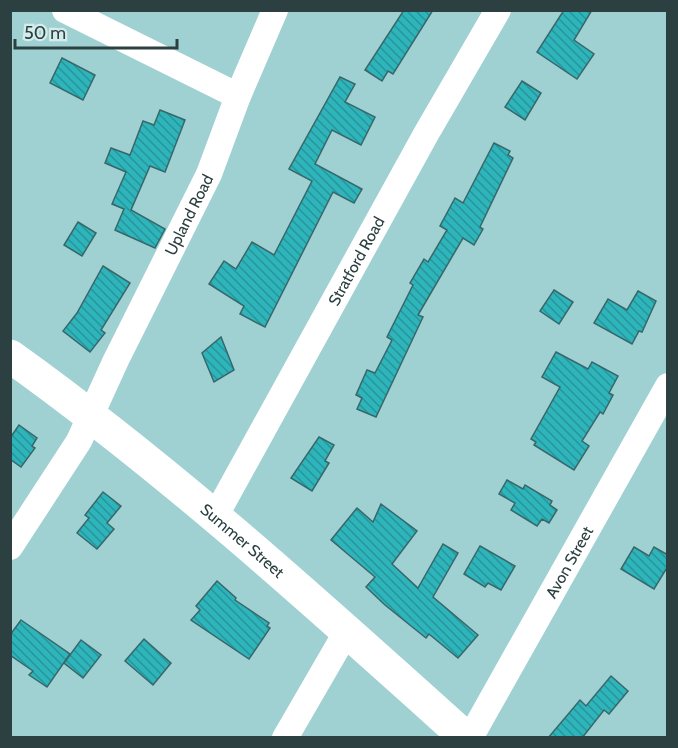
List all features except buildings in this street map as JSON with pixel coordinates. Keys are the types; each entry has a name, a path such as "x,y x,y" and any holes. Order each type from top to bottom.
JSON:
{"street":[{"path":"65,10 238,96"},
{"name":"Upland Road","path":"10,547 79,441 209,174 238,96 275,10"},
{"name":"Stratford Road","path":"216,515 426,134 498,10"},
{"name":"Summer Street","path":"10,356 91,414 216,515 468,738"},
{"name":"Avon Street","path":"468,738 668,386"},
{"path":"285,738 346,631"}]}
